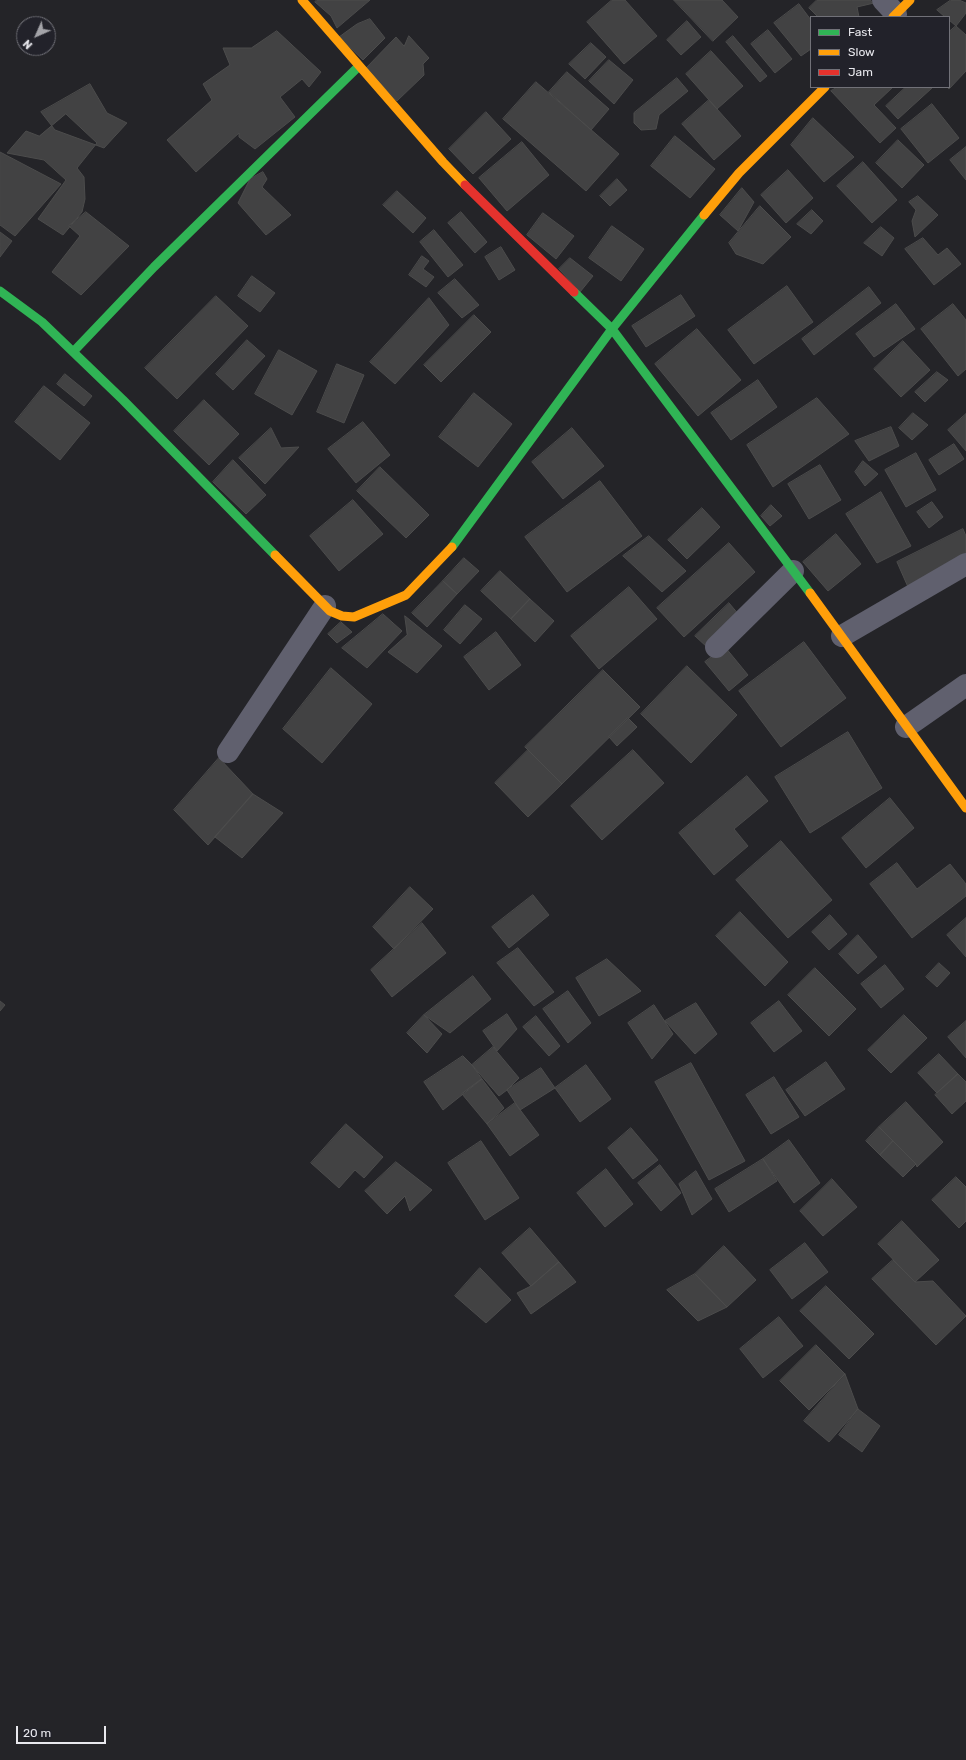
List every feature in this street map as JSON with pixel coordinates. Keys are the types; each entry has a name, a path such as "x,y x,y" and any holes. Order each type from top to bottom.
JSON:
{"street":[{"path":"302,0 443,162 536,256 612,329 842,636 906,728 966,808"},
{"path":"73,352 154,267 359,66"},
{"path":"0,291 42,322 128,405 330,611 342,616 354,617 406,595 458,541 612,329 739,173 824,88"},
{"path":"842,636 966,564"},
{"path":"716,647 793,571"},
{"path":"228,752 326,606"},
{"path":"906,728 966,685"}],"building":[{"path":"317,0 370,0 337,28 331,16 315,2"},
{"path":"612,0 625,0 657,36 624,64 587,22"},
{"path":"674,0 722,0 738,17 713,41"},
{"path":"817,0 870,0 874,3 857,7 859,16 817,16 809,8"},
{"path":"951,0 959,0 966,3 966,13 956,26 950,21 950,16 944,16 937,10"},
{"path":"799,4 810,19 810,50 801,56 774,23"},
{"path":"370,19 385,38 363,60 339,37 357,24"},
{"path":"687,21 701,37 681,55 667,40"},
{"path":"956,26 966,35 966,71 950,88 950,31"},
{"path":"768,30 792,59 775,73 751,44"},
{"path":"277,31 321,72 309,87 302,79 280,97 295,117 255,149 239,137 239,133 196,172 167,140 212,100 203,84 230,65 223,48 251,48"},
{"path":"409,36 429,58 423,64 424,75 397,101 366,68 396,37 404,46"},
{"path":"733,36 767,76 760,82 726,42"},
{"path":"591,43 606,57 585,79 569,64"},
{"path":"711,51 743,86 717,109 686,74"},
{"path":"609,60 633,80 614,104 589,81"},
{"path":"567,72 609,109 591,130 549,92"},
{"path":"677,78 688,91 659,115 656,129 641,130 634,123 634,113"},
{"path":"536,82 619,154 586,191 503,119"},
{"path":"90,84 107,113 127,123 104,148 55,130 41,112"},
{"path":"836,88 892,88 874,105 896,128 880,143 831,91"},
{"path":"905,88 932,88 898,119 886,106"},
{"path":"709,100 741,136 714,160 682,124"},
{"path":"932,104 959,138 928,163 901,129"},
{"path":"486,112 511,139 473,174 449,149"},
{"path":"66,114 97,143 77,168 84,177 85,199 82,212 63,235 38,219 66,180 44,160 7,153 26,131 39,136"},
{"path":"813,118 854,157 824,182 791,145"},
{"path":"675,136 715,169 690,198 651,166"},
{"path":"898,140 924,165 902,188 876,163"},
{"path":"522,142 549,175 507,211 479,178"},
{"path":"966,147 966,180 950,160"},
{"path":"0,152 61,184 15,236 0,225"},
{"path":"863,162 897,200 872,223 837,186"},
{"path":"788,170 813,198 786,223 761,195"},
{"path":"263,172 267,179 262,187 291,215 266,235 238,203 250,179"},
{"path":"617,179 627,190 610,206 600,196"},
{"path":"742,188 754,202 738,231 720,215"},
{"path":"397,191 426,218 413,233 383,205"},
{"path":"918,196 938,215 915,237 912,221 916,210 909,202"},
{"path":"760,206 791,237 763,264 736,254 729,243"},
{"path":"812,210 823,221 811,234 797,224"},
{"path":"86,212 129,246 81,295 52,272 80,236 69,226"},
{"path":"461,212 487,242 475,253 448,223"},
{"path":"543,213 574,236 556,259 527,235"},
{"path":"612,226 644,249 621,281 589,258"},
{"path":"881,227 894,238 882,256 864,243"},
{"path":"434,230 463,265 448,277 420,242"},
{"path":"0,232 12,241 0,257"},
{"path":"923,238 938,255 947,248 961,264 934,285 905,249"},
{"path":"501,247 515,270 499,280 485,257"},
{"path":"422,256 429,261 423,269 434,277 426,287 409,275"},
{"path":"570,258 593,276 580,292 559,269"},
{"path":"252,276 275,293 260,312 238,296"},
{"path":"455,279 479,305 462,318 438,293"},
{"path":"787,286 813,322 754,364 728,330"},
{"path":"869,287 881,303 814,355 802,339"},
{"path":"681,295 695,316 646,347 632,326"},
{"path":"216,296 248,326 177,399 145,368"},
{"path":"429,298 449,325 395,384 370,362"},
{"path":"896,304 915,329 874,357 856,334"},
{"path":"953,304 966,320 966,369 958,376 921,329"},
{"path":"474,315 491,332 441,382 424,365"},
{"path":"697,329 741,380 698,416 655,364"},
{"path":"247,340 265,356 233,390 216,374"},
{"path":"903,341 930,370 901,397 874,369"},
{"path":"279,350 317,371 292,415 255,394"},
{"path":"337,364 364,375 344,423 317,412"},
{"path":"937,372 948,380 925,402 915,392"},
{"path":"65,374 92,396 84,406 57,384"},
{"path":"758,380 777,407 731,440 711,413"},
{"path":"44,386 90,423 60,460 15,422"},
{"path":"474,393 512,424 478,467 439,437"},
{"path":"817,398 849,434 773,487 747,445"},
{"path":"204,400 239,434 209,465 174,431"},
{"path":"913,413 928,425 912,440 899,428"},
{"path":"966,414 966,451 948,430"},
{"path":"363,422 390,455 356,483 328,449"},
{"path":"891,427 899,446 869,461 855,441"},
{"path":"271,428 281,448 299,447 265,484 239,458"},
{"path":"572,428 604,466 563,499 532,462"},
{"path":"954,444 964,459 939,475 929,460"},
{"path":"916,453 936,490 906,507 885,470"},
{"path":"233,460 266,495 246,514 213,482"},
{"path":"863,461 878,474 865,486 855,472"},
{"path":"820,465 841,500 809,519 788,484"},
{"path":"380,467 429,515 406,538 357,491"},
{"path":"600,481 642,536 567,592 525,537"},
{"path":"881,492 911,546 877,563 846,514"},
{"path":"353,500 383,534 339,571 310,536"},
{"path":"932,502 943,517 929,528 917,512"},
{"path":"771,505 782,516 770,526 761,516"},
{"path":"702,508 720,527 687,559 668,540"},
{"path":"963,529 966,536 966,557 908,587 897,562"},
{"path":"836,534 861,564 828,591 803,562"},
{"path":"649,536 686,571 662,592 623,556"},
{"path":"729,543 755,572 684,637 657,608"},
{"path":"464,558 479,571 457,594 443,581"},
{"path":"500,571 530,599 511,619 481,591"},
{"path":"443,581 457,594 427,627 412,613"},
{"path":"629,587 657,619 599,669 571,636"},
{"path":"530,599 554,621 535,642 511,619"},
{"path":"729,603 740,616 708,648 695,636"},
{"path":"465,605 482,619 460,644 444,630"},
{"path":"383,614 402,631 367,668 342,648"},
{"path":"405,616 442,646 417,673 388,652 407,635"},
{"path":"341,622 352,632 337,643 328,634"},
{"path":"496,632 521,665 489,690 464,657"},
{"path":"804,642 846,698 781,747 739,691"},
{"path":"725,647 748,675 729,691 705,662"},
{"path":"687,666 737,715 691,763 641,714"},
{"path":"331,668 372,704 322,763 283,729"},
{"path":"603,670 640,707 562,784 525,747"},
{"path":"628,718 637,727 617,746 609,737"},
{"path":"848,732 882,788 810,833 775,777"},
{"path":"528,750 562,784 528,817 495,783"},
{"path":"633,750 664,783 602,840 571,806"},
{"path":"219,758 253,794 208,845 174,810"},
{"path":"747,776 768,801 734,829 748,846 714,875 679,833"},
{"path":"253,794 283,813 242,858 215,837"},
{"path":"890,798 914,828 866,868 842,838"},
{"path":"781,841 832,900 788,938 736,880"},
{"path":"897,863 917,889 950,864 966,884 966,896 912,938 870,884"},
{"path":"410,887 433,909 394,949 373,927"},
{"path":"533,895 549,915 509,948 492,927"},
{"path":"740,912 788,962 765,986 716,936"},
{"path":"830,915 847,934 829,950 812,932"},
{"path":"966,918 966,957 947,935"},
{"path":"422,923 446,953 392,997 371,970"},
{"path":"858,935 877,957 858,974 839,954"},
{"path":"518,948 554,992 534,1006 497,963"},
{"path":"607,959 641,991 599,1016 576,978"},
{"path":"939,963 950,973 937,987 926,977"},
{"path":"885,965 904,989 881,1008 861,984"},
{"path":"815,968 856,1009 829,1036 788,995"},
{"path":"473,976 491,999 450,1033 424,1015"},
{"path":"568,991 591,1023 568,1043 543,1009"},
{"path":"0,1001 5,1005 0,1011"},
{"path":"779,1001 802,1031 774,1052 751,1023"},
{"path":"696,1003 717,1034 695,1054 665,1021"},
{"path":"654,1005 673,1034 652,1059 628,1023"},
{"path":"507,1014 517,1029 497,1051 483,1031"},
{"path":"424,1015 442,1034 427,1053 407,1033"},
{"path":"904,1015 927,1038 891,1073 868,1050"},
{"path":"536,1016 560,1046 549,1056 523,1027"},
{"path":"966,1021 966,1058 948,1037"},
{"path":"493,1047 519,1078 499,1096 472,1065"},
{"path":"939,1054 958,1074 937,1093 918,1073"},
{"path":"463,1056 472,1065 482,1079 443,1110 424,1082"},
{"path":"826,1062 845,1089 805,1116 786,1090"},
{"path":"691,1063 745,1161 709,1180 655,1082"},
{"path":"586,1065 611,1099 580,1122 555,1088"},
{"path":"541,1068 555,1088 520,1110 507,1090"},
{"path":"958,1074 966,1082 966,1101 952,1114 935,1095"},
{"path":"774,1077 799,1117 771,1134 746,1095"},
{"path":"482,1079 504,1108 487,1124 462,1094"},
{"path":"906,1102 943,1142 917,1167 916,1164 879,1127"},
{"path":"515,1103 539,1135 510,1156 487,1124"},
{"path":"346,1124 383,1157 364,1178 355,1170 339,1188 311,1163"},
{"path":"879,1127 893,1141 880,1155 866,1141"},
{"path":"631,1128 658,1160 633,1179 608,1148"},
{"path":"789,1140 820,1183 794,1203 763,1159"},
{"path":"481,1141 519,1198 485,1220 448,1163"},
{"path":"893,1141 916,1164 903,1177 880,1155"},
{"path":"763,1159 777,1181 729,1212 715,1189"},
{"path":"396,1162 432,1190 410,1211 405,1196 387,1214 365,1191"},
{"path":"660,1165 681,1193 661,1211 638,1183"},
{"path":"606,1169 633,1204 605,1227 577,1193"},
{"path":"696,1171 712,1199 692,1215 679,1184"},
{"path":"956,1177 966,1187 966,1221 959,1228 932,1200"},
{"path":"832,1179 857,1207 823,1236 800,1211"},
{"path":"902,1221 939,1260 915,1282 878,1244"},
{"path":"530,1228 559,1262 531,1286 502,1253"},
{"path":"805,1243 828,1272 792,1299 770,1270"},
{"path":"724,1246 756,1280 727,1307 695,1274"},
{"path":"893,1260 915,1282 933,1281 966,1316 936,1345 872,1279"},
{"path":"559,1262 576,1282 531,1314 517,1293 531,1286"},
{"path":"480,1268 511,1300 486,1323 455,1296"},
{"path":"695,1274 727,1307 698,1321 667,1290"},
{"path":"826,1286 874,1334 849,1359 800,1311"},
{"path":"779,1317 803,1346 763,1378 740,1349"},
{"path":"816,1345 845,1374 809,1410 780,1381"},
{"path":"845,1374 858,1409 829,1442 804,1421"},
{"path":"858,1409 880,1426 862,1452 839,1435"}],"traffic: fast":[{"path":"73,352 154,267 359,66"},
{"path":"452,547 612,329 704,215"},
{"path":"0,291 42,322 123,400 275,555"},
{"path":"574,292 612,329 810,593"}],"traffic: slow":[{"path":"302,0 443,162 465,185"},
{"path":"894,16 910,0"},
{"path":"704,215 739,173 824,88"},
{"path":"275,555 330,611 342,616 354,617 406,595 452,547"},
{"path":"810,593 966,808"}],"traffic: jam":[{"path":"465,185 574,292"}]}
